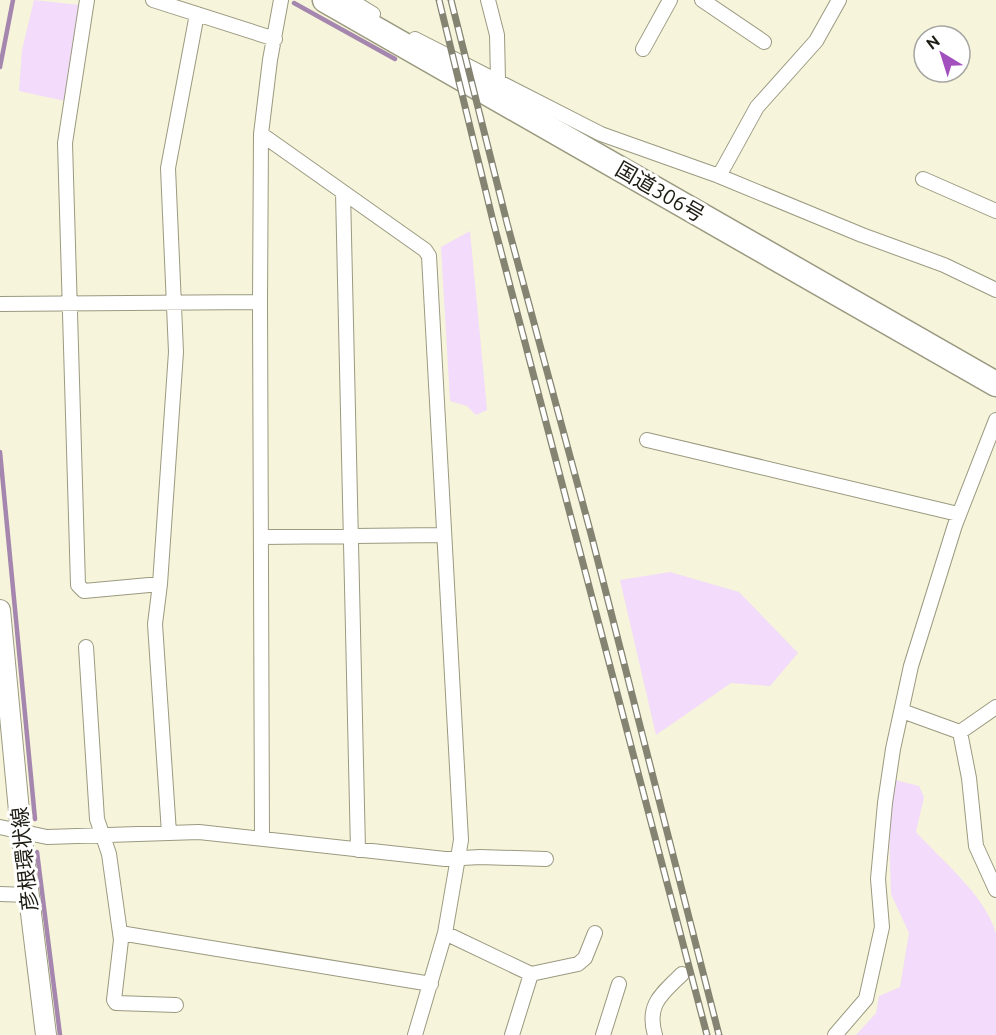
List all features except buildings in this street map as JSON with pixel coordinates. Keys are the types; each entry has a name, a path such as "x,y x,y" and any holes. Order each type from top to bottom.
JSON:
{"highway":[{"name":"国道306号","path":"325,0 996,384"}],"main road":[{"name":"彦根環状線","path":"0,610 21,832 46,1035"}],"street":[{"path":"87,0 65,143 78,585 84,591 160,584"},
{"path":"153,0 275,39"},
{"path":"262,838 261,134 270,60 281,0"},
{"path":"350,0 409,36 601,134 719,176 862,235 944,265 996,290"},
{"path":"488,0 497,35 498,80"},
{"path":"643,49 670,0"},
{"path":"702,0 764,42"},
{"path":"719,176 757,107 816,41 839,0"},
{"path":"169,833 155,624 160,584 176,352 168,168 197,14"},
{"path":"261,134 425,250 429,256 461,840 445,933 415,1035"},
{"path":"923,179 996,210"},
{"path":"343,192 358,849"},
{"path":"0,304 260,302"},
{"path":"835,1035 866,999 882,927 878,879 887,792 911,666 958,514 996,420"},
{"path":"647,440 958,514"},
{"path":"261,537 444,535"},
{"path":"86,647 97,819 109,854 121,940 114,1000 117,1003 176,1005"},
{"path":"960,732 996,707"},
{"path":"902,711 960,732"},
{"path":"960,732 969,778 976,846 996,890"},
{"path":"0,827 47,837 199,832 445,860 458,858 546,859"},
{"path":"0,894 28,895"},
{"path":"120,933 431,984"},
{"path":"445,933 531,974 578,964 585,958 595,933"},
{"path":"512,1035 531,974"},
{"path":"655,1035 652,1011 659,998 682,974"},
{"path":"603,1035 619,984"}],"shaded area":[{"path":"34,0 79,5 65,101 19,91 22,50"},
{"path":"470,231 487,410 476,415 467,406 450,401 441,247"},
{"path":"670,572 739,592 798,653 770,686 731,683 656,735 620,580"},
{"path":"895,780 919,786 924,797 916,832 973,892 996,933 996,1035 856,1035 876,1013 879,996 900,987 909,933 891,894 889,833"}],"waterway":[{"path":"0,67 13,0"},
{"path":"294,3 395,59"},
{"path":"0,452 35,819"},
{"path":"37,852 60,1035"}],"railway":[{"path":"439,0 493,221 707,1035"},
{"path":"451,0 719,1035"}]}
